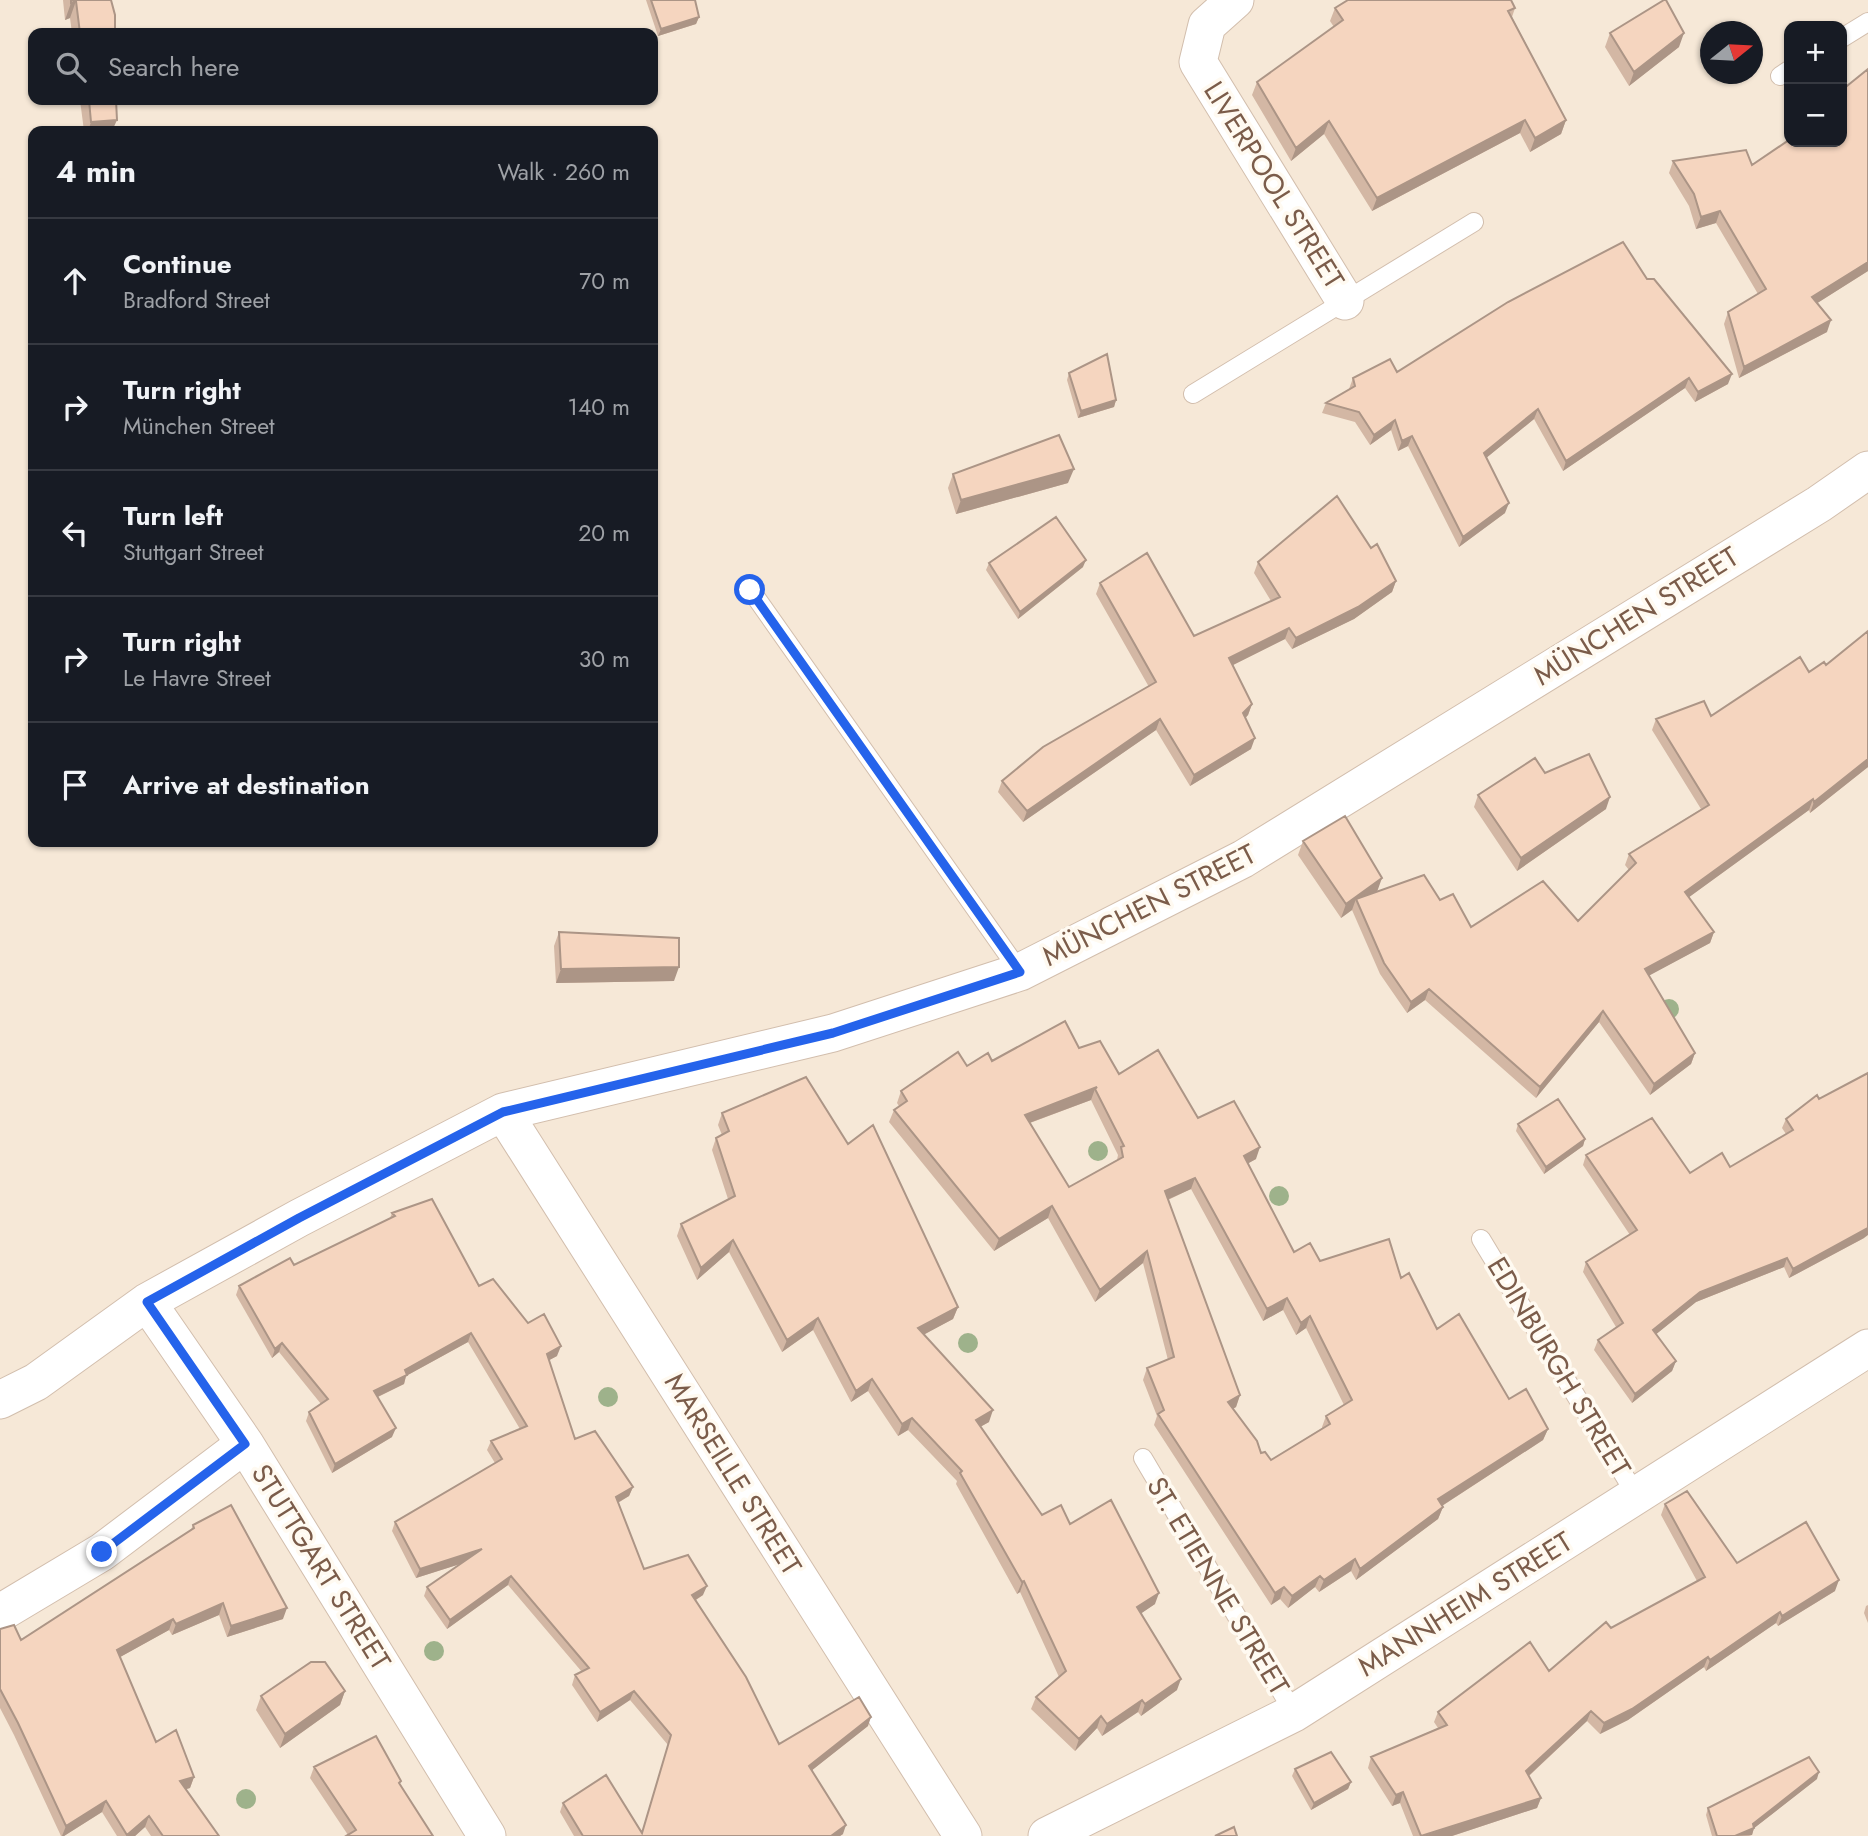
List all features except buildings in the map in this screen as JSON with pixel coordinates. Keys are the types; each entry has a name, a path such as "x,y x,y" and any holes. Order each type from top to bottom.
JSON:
{"street":[{"name":"LIVERPOOL STREET","path":"1235,0 1207,24 1198,62 1345,301"},
{"name":"MÜNCHEN STREET","path":"0,1400 36,1382 147,1302 299,1218 503,1112 833,1033 1020,972 1243,859 1807,511 1868,470"},
{"name":"MARSEILLE STREET","path":"503,1112 963,1836"},
{"name":"STUTTGART STREET","path":"147,1302 245,1444 487,1836"},
{"name":"MANNHEIM STREET","path":"1047,1836 1294,1713 1868,1348"},
{"path":"0,1613 102,1552 245,1444"}],"lane":[{"path":"1847,35 1868,22"},
{"path":"1193,394 1474,222"},
{"path":"750,590 1020,972"},
{"name":"EDINBURGH STREET","path":"1481,1239 1636,1495"},
{"name":"ST. ETIENNE STREET","path":"1143,1458 1294,1713"}],"shaded area":[{"path":"0,0 1868,0 1868,1836 0,1836"}],"route":[{"path":"102,1552 245,1444 147,1302 299,1218 503,1112 833,1033 1020,972 750,590"}]}
